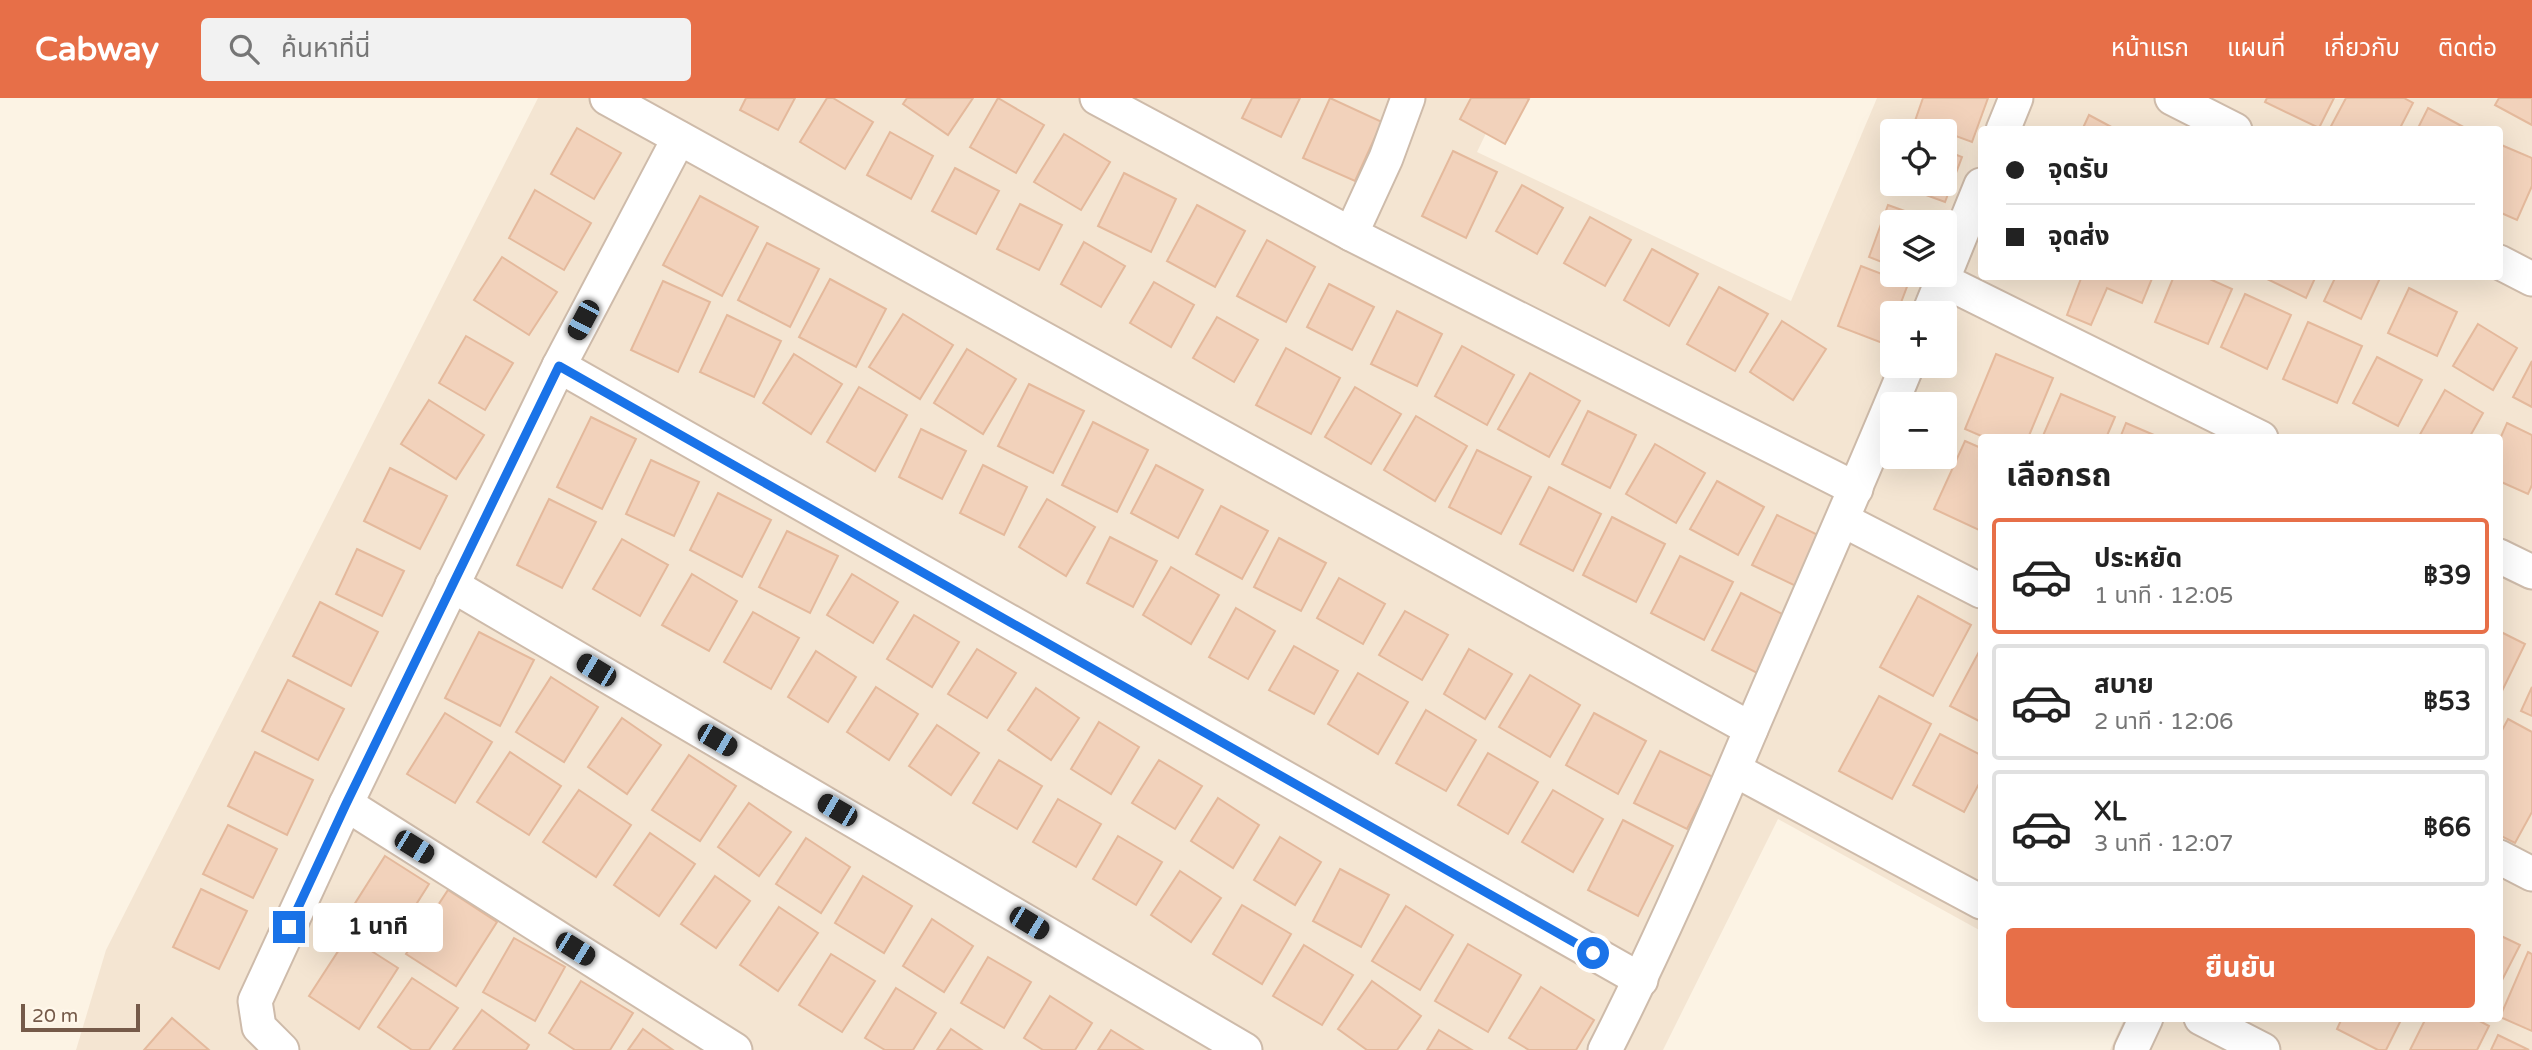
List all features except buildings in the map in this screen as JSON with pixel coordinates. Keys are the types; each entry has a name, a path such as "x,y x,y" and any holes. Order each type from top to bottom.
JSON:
{"street":[{"path":"607,98 1751,729"},
{"path":"1097,98 1351,234 1856,489"},
{"path":"1351,234 1386,158 1408,98"},
{"path":"2005,126 2016,98"},
{"path":"2172,98 2227,126"},
{"path":"282,1050 259,1027 255,1001 346,804 559,366 679,138"},
{"path":"1957,243 1978,191"},
{"path":"2503,264 2532,279"},
{"path":"1956,287 2253,434"},
{"path":"559,366 1641,980"},
{"path":"1605,1050 1641,980 1735,770 1902,378"},
{"path":"1843,520 1978,589"},
{"path":"2503,558 2532,572"},
{"path":"452,585 1245,1050"},
{"path":"1735,770 1978,900"},
{"path":"346,804 735,1050"},
{"path":"2503,859 2532,874"},
{"path":"2131,1050 2144,1022"},
{"path":"2209,1022 2263,1050"}],"shaded area":[{"path":"538,98 1503,98 1477,152 1791,301 1877,98 2532,98 2532,1050 2110,1050 2123,1022 2503,1022 2503,434 1978,434 1978,929 1778,819 1663,1050 76,1050 106,950"}],"route":[{"path":"289,927 559,366 1593,953"}]}
